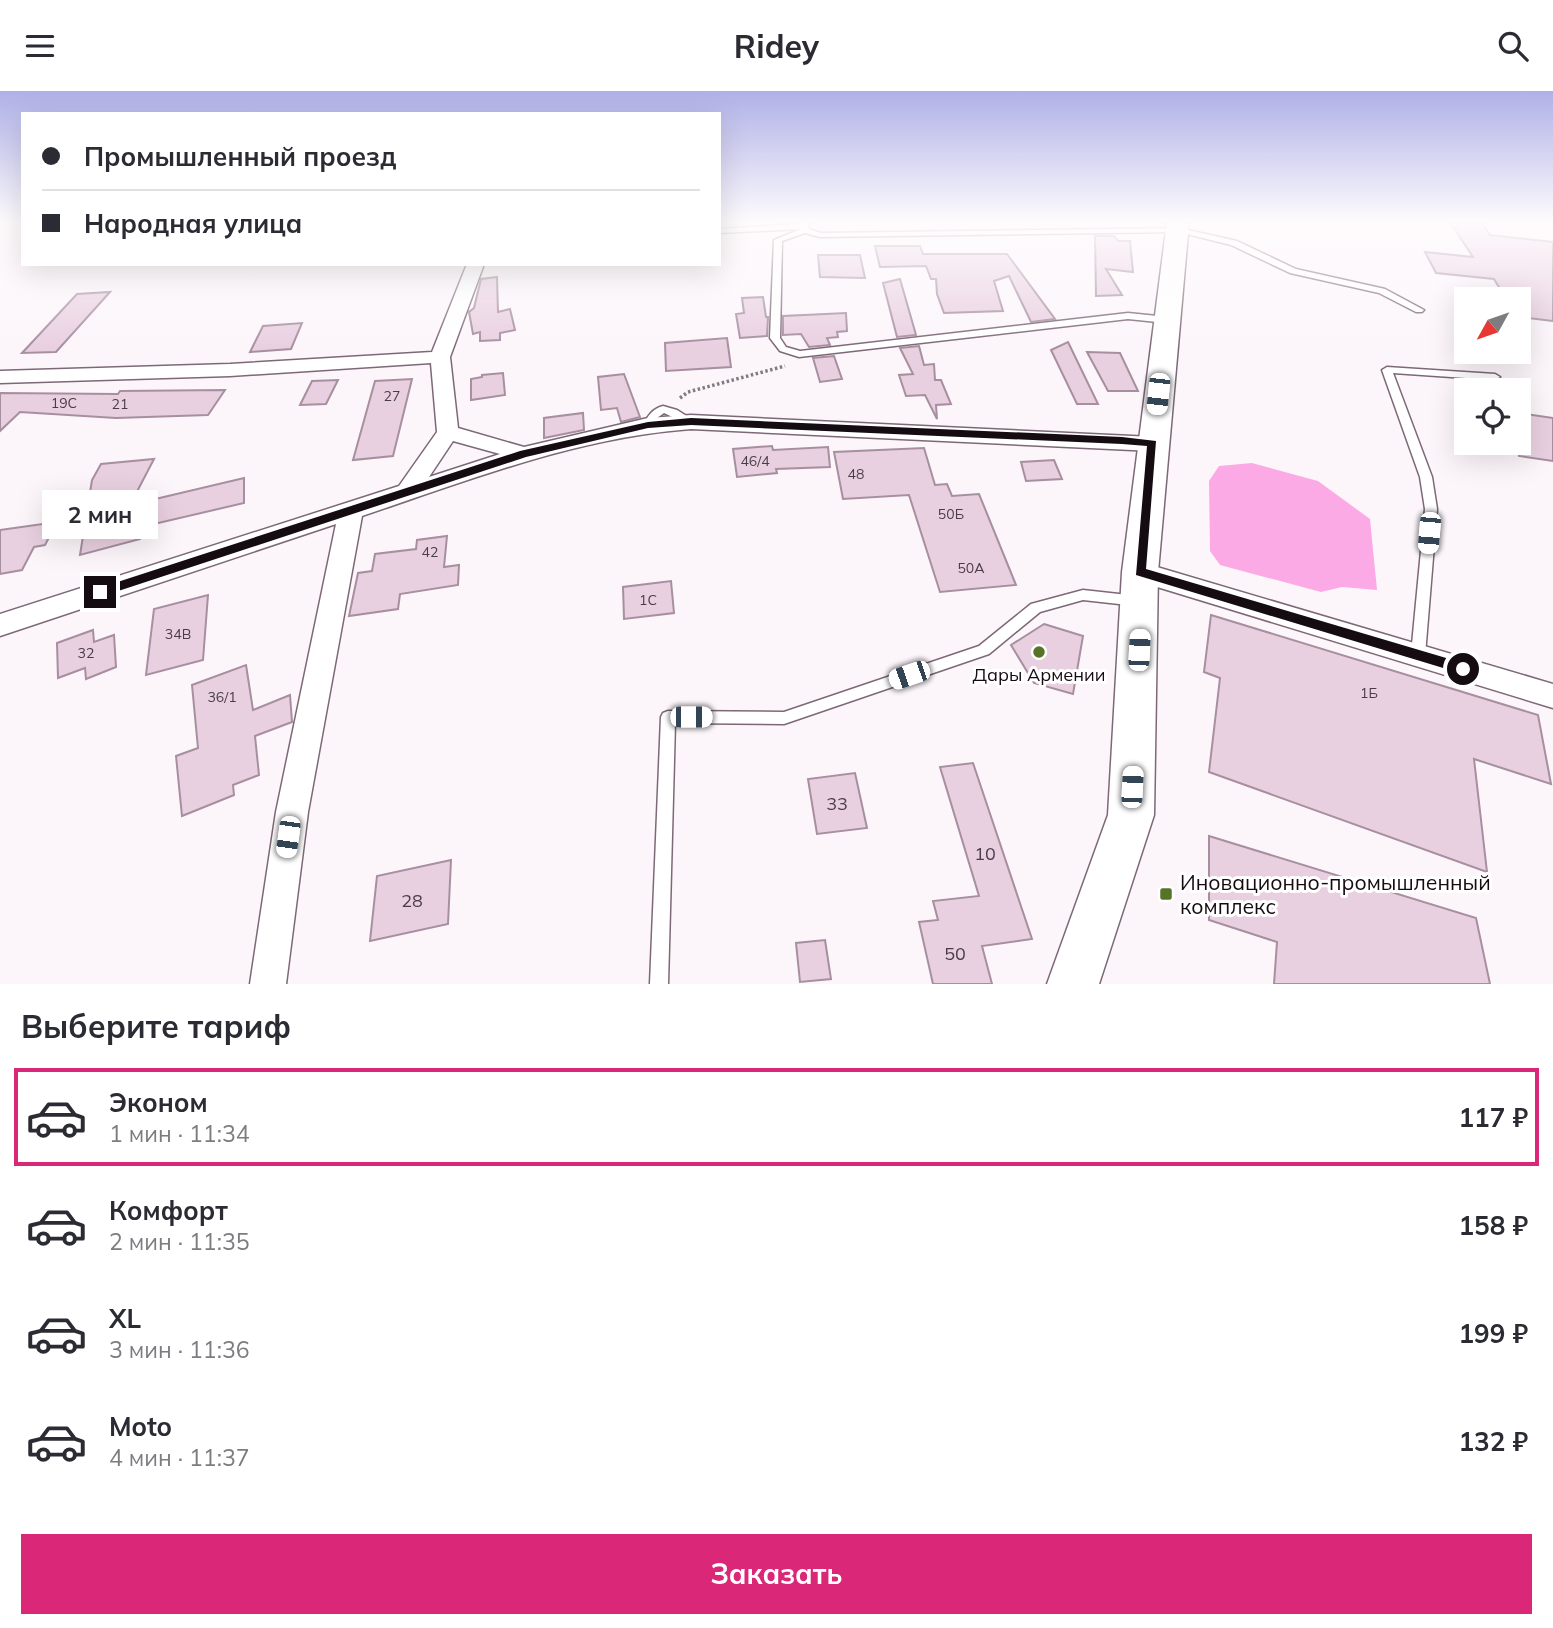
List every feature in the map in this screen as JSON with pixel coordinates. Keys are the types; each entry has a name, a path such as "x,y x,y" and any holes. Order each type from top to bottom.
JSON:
{"street":[{"path":"1073,984 1131,815 1140,587 1153,444 1174,264"},
{"path":"408,491 448,432 439,357 475,266"},
{"path":"0,377 230,370 439,357"},
{"path":"0,625 524,454 648,425 691,422 1153,444"},
{"path":"448,432 524,454"},
{"path":"268,984 292,812 351,510"},
{"path":"1140,587 1418,655 1553,696"}],"lane":[{"path":"777,264 775,338 783,349 799,354 1128,316 1167,320"},
{"path":"1278,264 1293,271 1382,291 1419,310"},
{"path":"1418,655 1431,509 1426,477 1387,370 1495,377"},
{"path":"648,425 658,412 667,409 676,409 691,422"},
{"path":"659,984 668,717 784,718 984,650 1036,608 1083,595 1140,587"}],"path":[{"path":"667,409 688,392 785,366 799,354"}],"shaded area":[{"path":"1252,463 1318,481 1370,519 1377,590 1342,587 1321,592 1220,565 1210,551 1209,481 1219,466"}],"building":[{"path":"819,264 862,264 865,278 820,277"},
{"path":"879,264 1014,264 1055,319 1031,322 1009,276 994,281 1003,311 944,313 937,294 936,279 931,279 926,266 880,267"},
{"path":"1095,264 1132,264 1133,272 1106,269 1122,295 1096,296"},
{"path":"1431,264 1553,264 1553,321 1531,318 1531,287 1499,287 1494,279 1436,273"},
{"path":"497,277 498,312 510,309 515,330 500,333 500,340 480,341 480,332 473,334 469,312 474,308 481,279"},
{"path":"900,279 916,335 897,337 883,283"},
{"path":"110,292 56,352 22,353 77,294"},
{"path":"763,297 768,317 767,336 740,338 736,314 744,313 742,298"},
{"path":"846,313 847,331 837,332 838,337 827,338 830,345 809,347 801,334 783,335 783,316"},
{"path":"302,323 291,349 250,352 263,326"},
{"path":"727,338 731,367 666,371 665,343"},
{"path":"1068,342 1098,404 1077,404 1051,350"},
{"path":"919,346 924,365 934,364 935,380 941,380 951,404 936,405 937,419 925,395 906,396 899,375 913,374 900,348"},
{"path":"1087,352 1120,353 1138,391 1108,391"},
{"path":"834,356 842,379 820,382 813,358"},
{"path":"503,373 505,395 471,400 471,379"},
{"path":"624,374 640,417 621,422 617,408 601,410 598,377"},
{"path":"412,379 393,456 353,460 375,381"},
{"path":"338,380 326,404 300,405 312,381"},
{"path":"225,390 208,415 116,418 20,412 0,431 0,393 118,394 120,391"},
{"path":"583,413 584,430 544,438 544,418"},
{"path":"1531,415 1553,418 1553,461 1519,456 1531,455"},
{"path":"772,446 773,450 828,447 830,467 776,469 777,473 737,477 733,449"},
{"path":"924,448 935,485 947,484 952,496 979,494 1016,585 940,592 909,495 843,499 834,452"},
{"path":"154,459 130,505 244,478 244,503 141,527 140,539 80,555 92,480 101,464"},
{"path":"1054,460 1062,479 1026,481 1021,462"},
{"path":"57,522 45,545 34,547 22,570 0,574 0,530"},
{"path":"447,536 444,567 459,565 458,585 400,594 398,609 349,616 358,573 372,571 375,554 416,549 417,540"},
{"path":"671,581 674,613 624,619 623,587"},
{"path":"208,595 203,660 146,675 154,609"},
{"path":"1211,615 1538,715 1551,784 1474,759 1487,872 1209,772 1220,678 1204,672"},
{"path":"1044,624 1083,636 1073,694 1034,683 1011,645"},
{"path":"93,630 94,642 114,635 116,667 86,679 85,668 58,678 57,643"},
{"path":"246,665 253,710 290,695 292,722 255,736 259,775 233,785 234,795 182,816 176,756 198,748 192,685"},
{"path":"973,763 1032,939 982,946 992,984 933,984 919,922 938,920 933,901 979,896 940,767"},
{"path":"855,773 867,828 817,834 808,779"},
{"path":"1209,836 1476,918 1490,984 1274,984 1277,942 1209,920"},
{"path":"451,860 448,924 370,941 377,876"},
{"path":"825,940 831,979 800,982 796,943"}],"place":[{"name":"Дары Армении","path":"1039,652"},
{"name":"Иновационно-промышленный комплекс","path":"1166,894"}],"route":[{"path":"100,592 524,454 648,425 691,422 1122,440 1153,444 1140,572 1463,669"}]}
